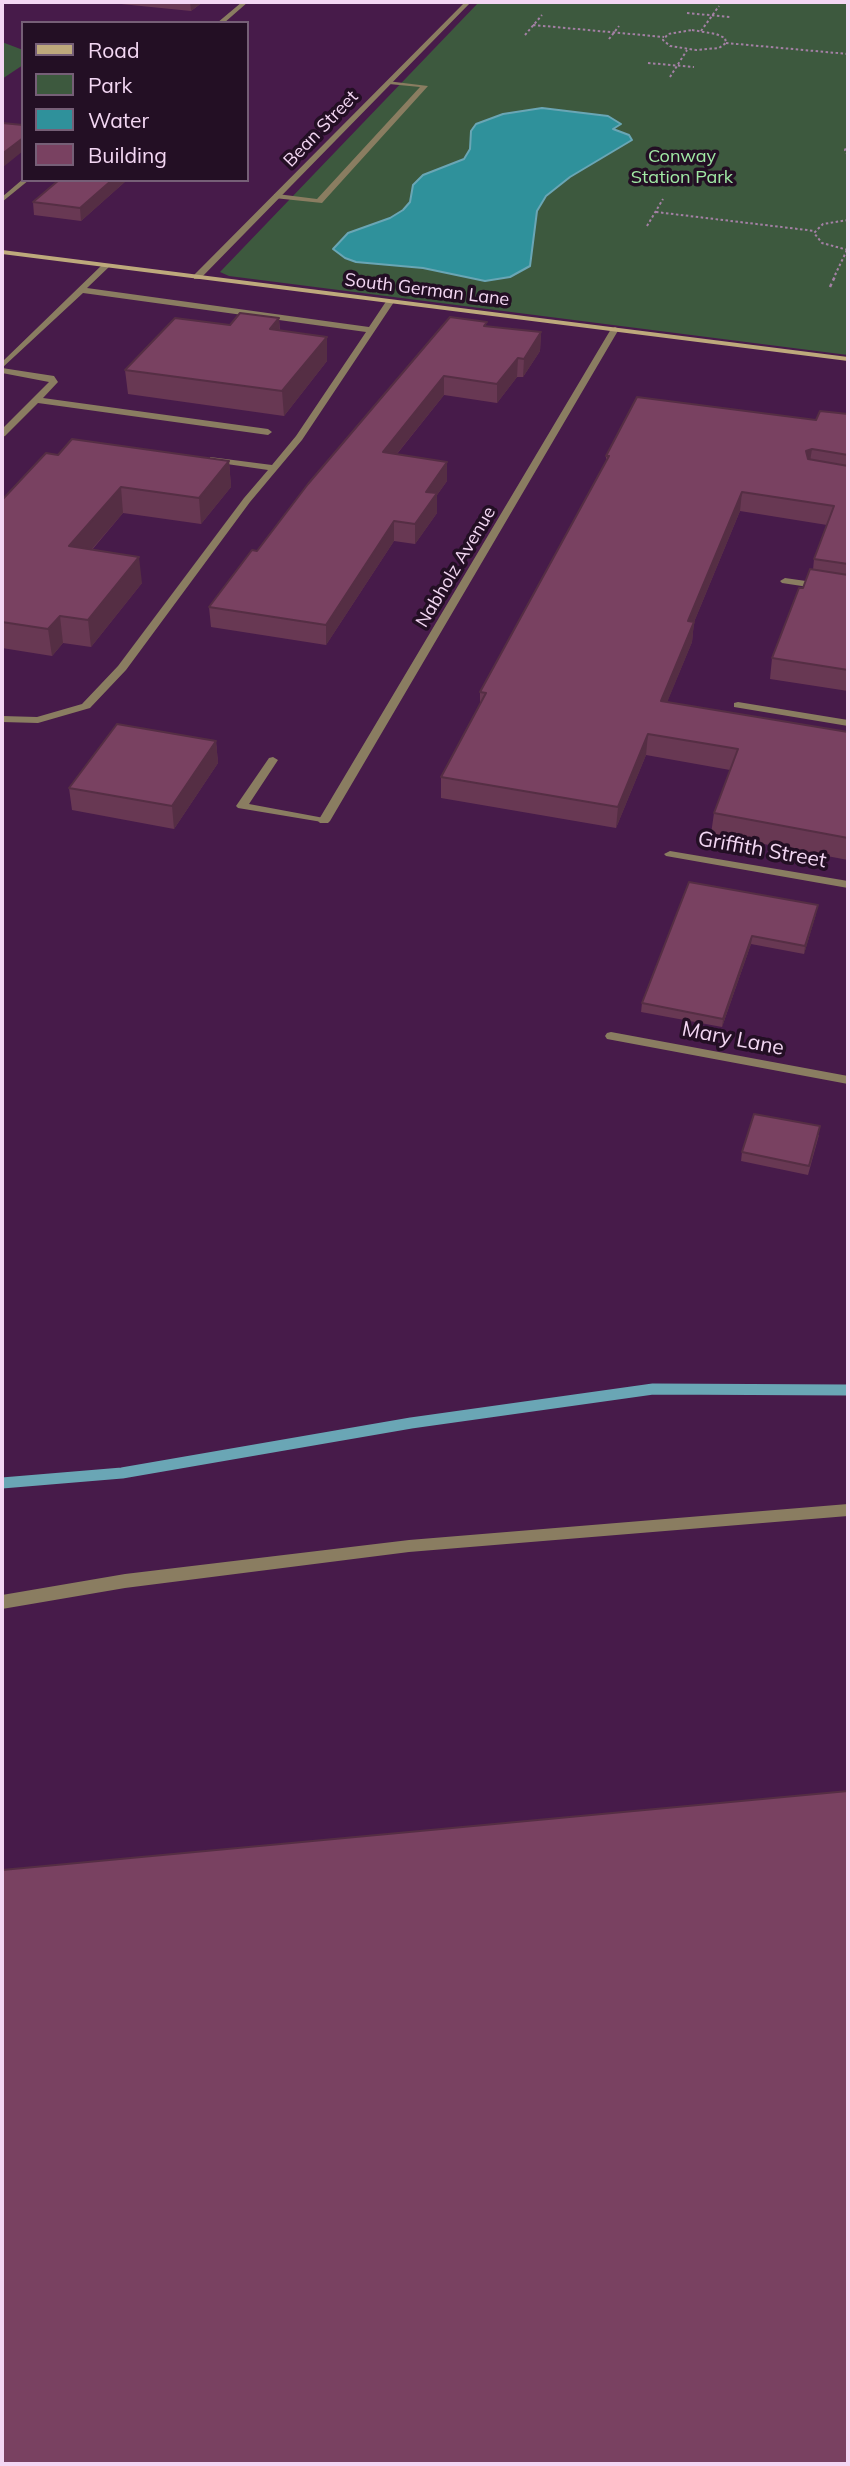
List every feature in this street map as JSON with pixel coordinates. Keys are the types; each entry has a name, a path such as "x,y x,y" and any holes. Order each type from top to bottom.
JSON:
{"street":[{"path":"222,21 246,2"},
{"name":"Bean Street","path":"197,278 468,2"},
{"path":"277,196 319,201 425,86 389,82"},
{"path":"2,200 24,182"},
{"name":"South German Lane","path":"2,252 848,359"},
{"path":"2,368 106,266"},
{"path":"81,290 371,330"},
{"path":"2,719 38,720 86,706 122,668 299,438 390,302"},
{"name":"Nabholz Avenue","path":"273,760 243,806 324,821 615,329"},
{"path":"2,368 51,378 54,382 2,434"},
{"path":"37,400 268,432"},
{"path":"208,459 274,468"},
{"path":"785,581 848,590"},
{"path":"738,705 848,723"},
{"name":"Griffith Street","path":"670,854 848,885"},
{"name":"Mary Lane","path":"611,1036 848,1080"},
{"path":"2,1602 125,1581 409,1546 848,1510"}],"path":[{"path":"701,31 719,6"},
{"path":"687,13 730,17"},
{"path":"525,34 542,15"},
{"path":"533,25 664,37 682,31 701,31 721,36 726,43"},
{"path":"609,39 619,26"},
{"path":"664,37 663,40 670,46 687,50 712,49 726,43 848,54"},
{"path":"670,77 687,50"},
{"path":"648,63 694,67"},
{"path":"848,144 845,150 848,156"},
{"path":"647,226 663,199"},
{"path":"656,212 815,231 823,224 848,220"},
{"path":"815,231 816,238 822,243 848,250 831,287"}],"green space":[{"name":"Conway Station Park","path":"479,2 848,2 848,355 229,276 220,272"},
{"path":"2,42 21,49 21,66 2,79"}],"water":[{"path":"542,108 608,116 621,124 613,129 629,135 632,140 570,177 546,196 537,211 530,266 510,277 485,281 423,268 356,262 333,249 348,233 390,218 403,210 410,202 413,185 423,175 464,159 470,149 471,131 476,124 503,114"}],"building":[{"path":"2,123 21,125 21,140 2,154"},
{"path":"57,182 110,182 80,208 33,202"},
{"path":"240,313 279,318 270,329 327,337 282,391 125,370 175,318 230,325"},
{"path":"450,317 487,322 484,326 541,332 524,359 518,358 497,384 444,376 383,452 447,462 426,492 437,493 415,524 394,521 326,625 209,607 252,550 257,551 308,484"},
{"path":"637,397 816,420 820,411 848,414 848,455 812,449 806,451 808,459 848,466 848,564 814,559 834,506 742,492 688,621 694,622 661,701 848,732 848,838 714,813 738,749 648,734 618,807 441,777 486,693 480,692 609,456 606,456"},
{"path":"72,439 229,461 199,498 121,487 69,546 139,557 88,620 60,616 48,629 2,622 2,500 46,453 58,455"},
{"path":"810,569 848,575 848,670 772,658 799,588 803,588"},
{"path":"117,724 216,741 172,806 69,788"},
{"path":"689,882 818,905 805,946 752,936 723,1019 642,1003"},
{"path":"754,1114 820,1126 809,1166 742,1152"},
{"path":"848,1791 848,2464 2,2464 2,1870"}],"waterway":[{"path":"2,1483 122,1473 411,1423 653,1389 848,1390"}]}
